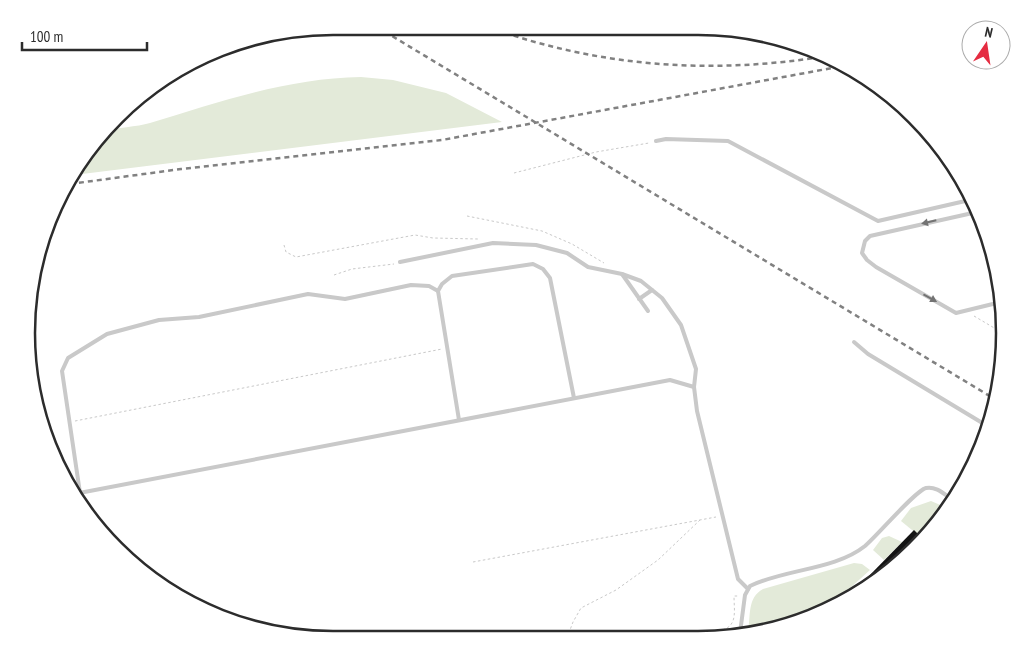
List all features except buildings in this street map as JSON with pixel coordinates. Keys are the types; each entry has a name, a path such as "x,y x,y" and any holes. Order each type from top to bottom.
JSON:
{"lane":[{"path":"656,141 666,139 728,141 878,221 965,201"},
{"path":"971,213 870,236 862,247 862,253 876,267 956,313 994,304"},
{"path":"400,262 494,243 536,245 567,252 588,267 622,274 641,281 662,298 681,325 696,369 694,387 722,516 738,579 748,589"},
{"path":"459,420 438,291 442,284 452,276 533,264 543,269 550,278 574,398"},
{"path":"622,274 648,311"},
{"path":"80,490 62,371 68,358 107,334 159,320 199,317 308,294 345,299 412,285 429,286 438,291"},
{"path":"640,299 652,290"},
{"path":"854,342 868,354 982,423"},
{"path":"81,493 670,380 694,387"},
{"path":"741,627 745,595 748,589 760,582 856,552 887,526 918,491 928,488 937,490 947,496"}],"path":[{"path":"514,173 596,152 656,141"},
{"path":"467,216 542,232 572,244 606,264"},
{"path":"284,245 286,252 296,257 415,235 432,238 479,239"},
{"path":"334,275 352,269 384,267 400,262"},
{"path":"965,310 996,328"},
{"path":"70,422 448,348"},
{"path":"473,562 722,516"},
{"path":"570,631 581,608 616,590 658,560 700,520"},
{"path":"724,629 730,627 734,622 734,596 745,595"}],"green space":[{"path":"361,77 393,80 446,93 502,122 81,174 116,129 150,123 254,92 334,78"},
{"path":"931,501 941,505 917,534 901,521 911,508"},
{"path":"889,536 902,542 884,560 873,550 882,538"},
{"path":"854,563 862,564 870,570 850,590 830,600 794,615 749,626 752,602 754,597 763,589"}],"railway":[{"path":"390,35 989,396"},
{"path":"512,35 571,51 613,59 656,64 698,66 741,65 812,58"},
{"path":"75,183 181,169 442,140 833,68"}]}
